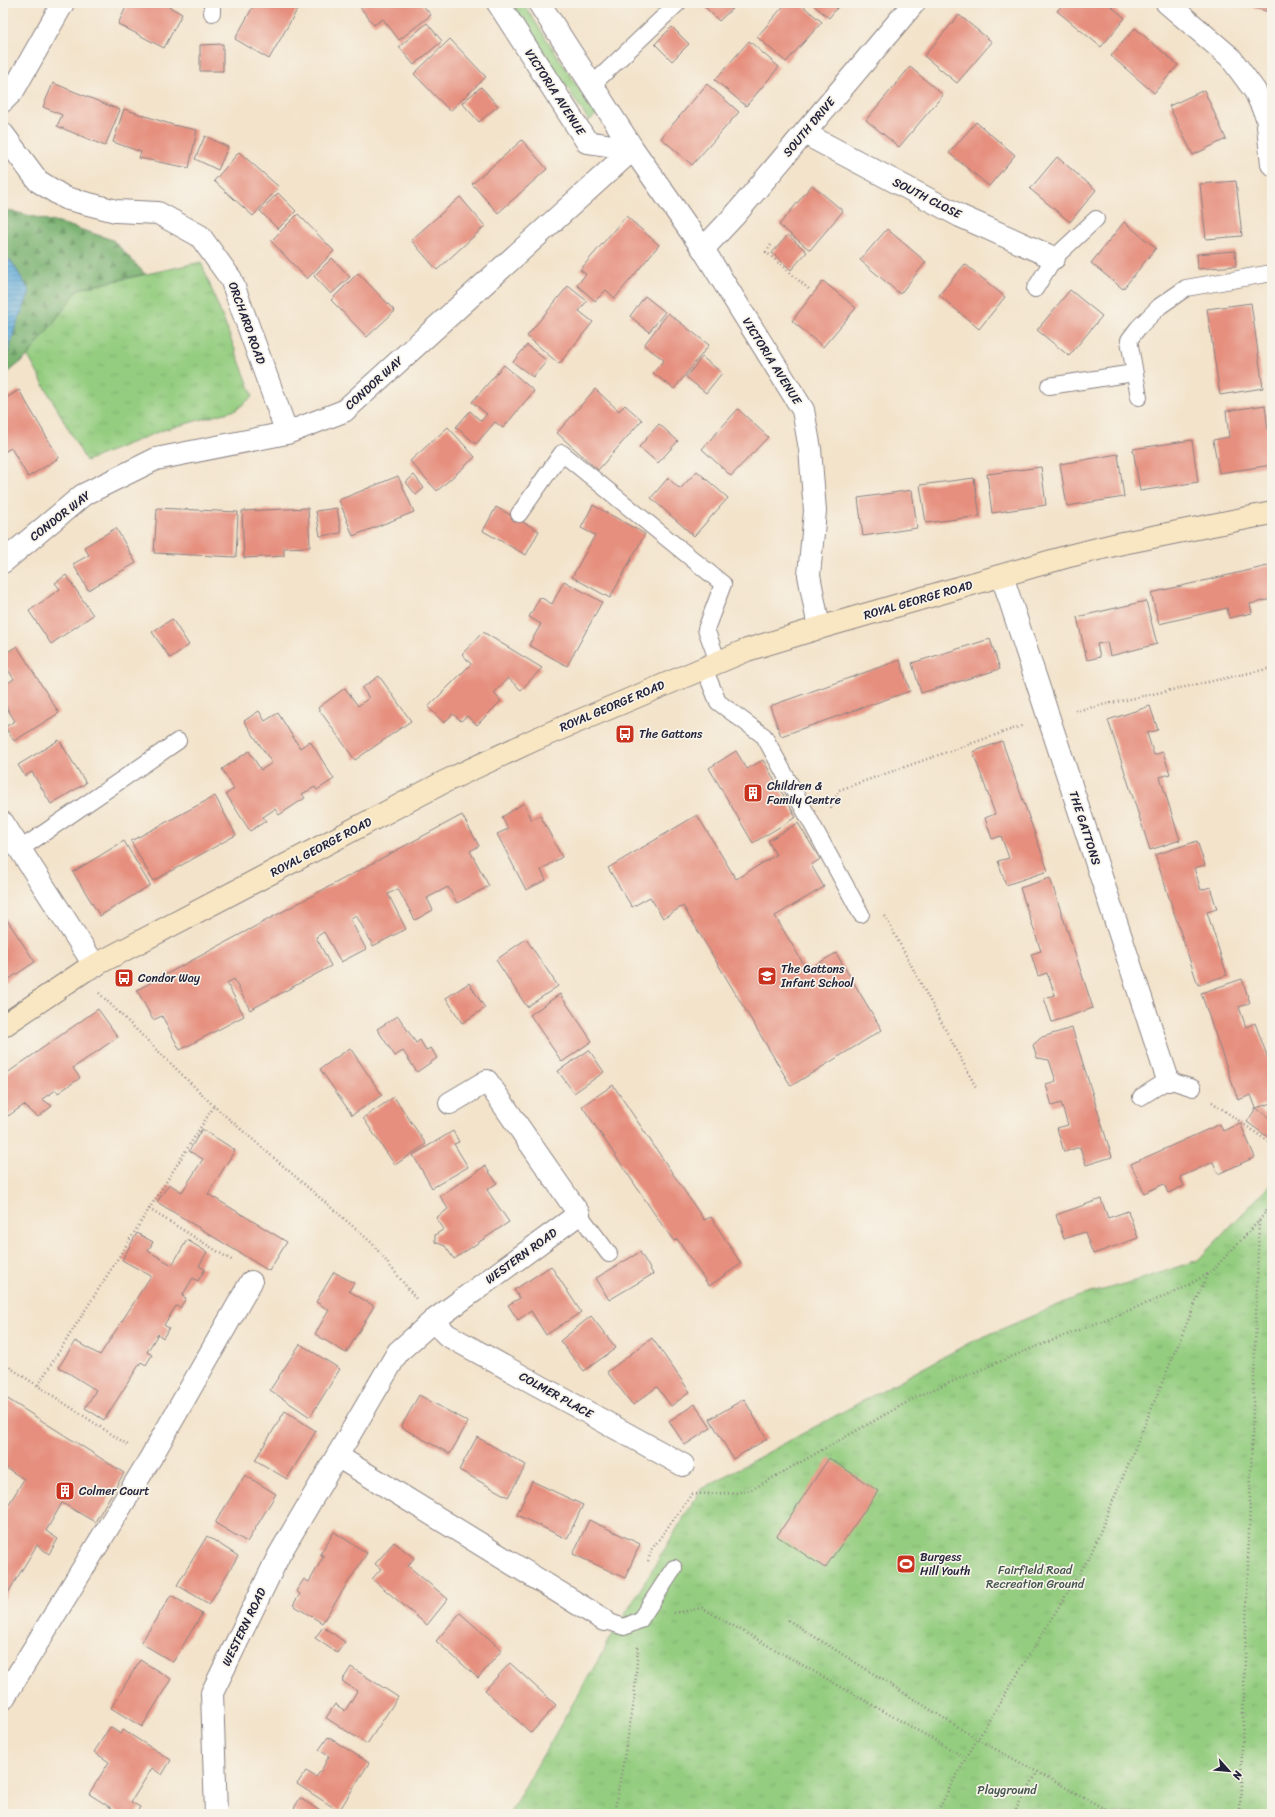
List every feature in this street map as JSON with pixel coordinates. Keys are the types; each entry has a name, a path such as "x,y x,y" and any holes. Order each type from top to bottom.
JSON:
{"street":[{"path":"3,102 13,91 63,3"},
{"name":"VICTORIA AVENUE","path":"498,3 587,142 633,149"},
{"name":"VICTORIA AVENUE","path":"539,3 633,149 703,249 803,410 810,449 815,511 809,575 819,628"},
{"name":"SOUTH DRIVE","path":"703,249 735,215 914,3"},
{"path":"1167,3 1230,57 1255,91 1270,116 1272,164"},
{"name":"SOUTH CLOSE","path":"806,131 815,140 960,216 1054,258"},
{"name":"ORCHARD ROAD","path":"3,134 38,181 65,198 116,211 158,213 200,236 231,279 287,433"},
{"name":"CONDOR WAY","path":"3,562 83,495 156,459 287,433 344,411 633,149"},
{"name":"ROYAL GEORGE ROAD","path":"3,1026 90,969 444,782 536,738 747,650 1069,556 1118,544 1272,513"},
{"name":"THE GATTONS","path":"1002,576 1168,1080"},
{"path":"3,822 90,969"},
{"path":"450,1103 487,1081 579,1214"},
{"name":"WESTERN ROAD","path":"216,1814 212,1693 279,1556 398,1352 433,1321 579,1214"},
{"path":"3,1699 150,1459 251,1282"},
{"name":"COLMER PLACE","path":"433,1321 447,1335 683,1465"},
{"path":"337,1456 604,1620"}],"lane":[{"path":"592,85 678,3"},
{"path":"1035,289 1054,258 1096,219"},
{"path":"1139,397 1129,340 1138,328 1160,306 1186,288 1272,273"},
{"path":"1049,386 1134,373"},
{"path":"519,514 562,453 723,584 706,629 718,702 764,736 861,914"},
{"path":"19,850 178,741"},
{"path":"1141,1097 1168,1080 1193,1088"},
{"path":"579,1214 609,1254"},
{"path":"604,1620 624,1627 640,1620 674,1568"}],"path":[{"path":"771,246 766,252 810,290"},
{"path":"829,811 839,790 1048,717 1272,668"},
{"path":"885,915 977,1089"},
{"path":"90,969 97,991 214,1106 372,1243 433,1321"},
{"path":"1193,1088 1272,1144"},
{"path":"38,1385 214,1106"},
{"path":"660,1591 651,1581 647,1565 652,1549 692,1494 735,1493 751,1490 920,1395 1018,1354 1178,1291 1211,1272 1259,1221 1272,1202"},
{"path":"149,1209 256,1274 251,1282"},
{"path":"1240,1814 1259,1221"},
{"path":"936,1814 966,1758 1090,1556 1207,1274"},
{"path":"3,1363 150,1459"},
{"path":"614,1814 634,1702 640,1620 702,1608 966,1758"},
{"path":"788,1620 977,1740 1114,1814"},
{"path":"1017,1814 1016,1809 1037,1773"}],"green space":[{"path":"512,3 523,3 596,115 589,121"},
{"path":"3,209 67,225 113,240 145,274 79,289 28,356 3,377 3,372 15,329 12,262 3,255"},
{"path":"201,262 253,396 236,410 163,430 86,461 28,356 79,289"},
{"name":"Fairfield Road Recreation Ground","path":"1272,1183 1272,1814 509,1814 612,1636 701,1489 969,1343 1077,1297 1142,1279 1198,1260"}],"water":[{"path":"3,255 12,262 30,292 15,329 3,372"}],"building":[{"path":"128,3 162,3 182,14 164,48 118,24"},
{"path":"255,3 301,3 269,59 235,39"},
{"path":"366,3 421,3 431,15 399,40 383,19 374,25 360,7"},
{"path":"734,3 736,5 719,21 702,4"},
{"path":"786,3 799,3 822,22 786,62 757,37"},
{"path":"811,3 841,3 829,18"},
{"path":"1064,3 1107,3 1125,18 1101,47 1057,11"},
{"path":"1240,3 1272,3 1272,13"},
{"path":"959,15 992,42 957,83 924,56"},
{"path":"427,23 442,41 414,65 399,47"},
{"path":"672,27 689,44 672,61 655,44"},
{"path":"1135,28 1178,65 1154,93 1111,56"},
{"path":"450,39 486,77 450,111 414,74"},
{"path":"749,41 779,67 746,106 715,80"},
{"path":"223,44 223,71 200,71 200,45"},
{"path":"910,67 943,95 899,147 866,120"},
{"path":"53,83 120,110 105,146 57,126 62,115 43,107"},
{"path":"707,84 739,112 692,165 661,138"},
{"path":"481,87 498,106 479,122 462,103"},
{"path":"1204,90 1226,139 1193,155 1169,106"},
{"path":"124,109 173,125 197,130 189,168 139,158 141,152 113,142"},
{"path":"976,122 1015,155 989,186 949,153"},
{"path":"205,136 228,147 218,170 195,159"},
{"path":"522,140 547,169 498,213 472,184"},
{"path":"239,152 279,187 253,216 214,181"},
{"path":"1057,157 1096,190 1070,222 1030,189"},
{"path":"1236,181 1242,236 1206,239 1200,184"},
{"path":"812,185 843,211 810,250 779,225"},
{"path":"278,193 296,211 278,229 260,211"},
{"path":"460,197 485,226 437,270 411,240"},
{"path":"298,214 334,251 307,279 271,241"},
{"path":"626,216 659,245 615,298 606,290 595,301 577,285 586,274 580,270"},
{"path":"1124,222 1156,248 1123,289 1091,263"},
{"path":"887,229 926,262 900,294 860,260"},
{"path":"788,235 807,252 791,270 772,253"},
{"path":"1235,251 1236,266 1198,269 1197,254"},
{"path":"332,258 350,277 331,294 314,276"},
{"path":"965,264 1005,297 979,329 939,295"},
{"path":"358,273 395,311 367,337 331,300"},
{"path":"823,281 856,308 823,347 792,321"},
{"path":"568,286 587,301 579,311 593,322 559,364 527,336"},
{"path":"1070,290 1102,316 1069,356 1037,330"},
{"path":"645,296 665,312 649,332 630,316"},
{"path":"1251,303 1263,388 1220,395 1207,309"},
{"path":"668,313 709,345 674,389 653,373 664,360 644,345"},
{"path":"527,345 547,361 533,377 513,362"},
{"path":"702,357 722,373 706,393 686,377"},
{"path":"504,365 534,391 503,428 495,422 476,444 456,427 470,411 481,421 487,414 472,402"},
{"path":"595,389 619,411 625,405 642,420 598,470 557,433"},
{"path":"19,390 59,458 28,477 11,448 4,452 3,451 3,400"},
{"path":"1265,405 1268,431 1271,430 1272,434 1272,465 1219,473 1213,440 1229,437 1226,411"},
{"path":"738,409 768,437 731,476 702,449"},
{"path":"659,424 678,441 658,463 639,447"},
{"path":"448,427 475,457 437,491 410,461"},
{"path":"1192,440 1198,482 1140,491 1133,449"},
{"path":"1118,454 1124,497 1067,506 1060,464"},
{"path":"1041,467 1046,505 992,513 987,474"},
{"path":"697,471 728,498 694,536 651,498 668,478 680,489"},
{"path":"414,475 424,488 416,495 406,482"},
{"path":"398,476 414,512 353,536 339,500"},
{"path":"974,478 980,516 926,523 920,485"},
{"path":"912,490 917,528 863,536 858,498"},
{"path":"593,505 645,534 610,598 572,577 595,535 581,528"},
{"path":"496,507 539,531 526,555 483,531"},
{"path":"157,508 238,512 236,557 154,553"},
{"path":"308,508 310,547 284,548 284,556 244,558 242,511"},
{"path":"337,508 341,533 320,536 316,511"},
{"path":"116,528 136,563 88,590 73,564 89,555 84,547"},
{"path":"1272,565 1272,599 1250,604 1252,613 1229,618 1227,608 1159,624 1151,593"},
{"path":"66,575 93,615 51,644 29,611 60,589 55,583"},
{"path":"564,581 602,602 567,666 529,645 541,624 529,617 540,597 552,604"},
{"path":"1146,601 1157,644 1110,656 1107,642 1097,644 1100,657 1087,660 1077,617"},
{"path":"172,619 189,645 170,658 152,632"},
{"path":"483,632 542,668 521,690 508,678 494,693 501,701 477,725 467,716 461,721 453,714 444,723 428,707 471,664 462,654"},
{"path":"990,639 1000,669 921,693 912,663"},
{"path":"17,646 59,713 14,741 5,727 15,721 3,702 3,686 14,679 3,662 3,655"},
{"path":"900,660 910,691 781,736 770,706"},
{"path":"379,676 411,721 355,760 318,708 345,688 358,706 369,698 362,688"},
{"path":"1150,706 1158,730 1147,733 1154,755 1163,752 1170,774 1160,777 1180,840 1150,850 1108,720"},
{"path":"259,711 265,721 278,713 300,748 310,741 334,779 317,790 315,787 302,794 305,798 279,815 275,809 263,817 266,821 250,831 226,794 234,789 222,769 249,751 261,770 272,763 244,721"},
{"path":"59,740 86,783 51,804 32,772 25,776 18,765"},
{"path":"1002,741 1048,871 1006,885 998,861 1009,858 1001,836 992,839 985,818 995,814 973,752"},
{"name":"Children & Family Centre","path":"736,751 747,769 763,760 796,817 753,843 709,768"},
{"path":"215,796 236,835 153,881 131,841"},
{"path":"524,803 532,820 540,815 562,857 541,870 546,880 526,890 497,834 508,829 502,817"},
{"path":"462,815 479,846 470,851 489,886 457,903 448,887 427,898 433,910 415,920 398,889 388,894 406,929 373,946 356,915 350,919 366,949 341,962 324,932 316,937 331,966 250,1010 234,979 227,983 244,1016 180,1050 162,1016 153,1020 137,990"},
{"path":"697,815 736,879 776,855 768,841 798,823 820,859 811,865 824,887 775,916 807,970 836,953 882,1030 791,1086 683,906 663,918 650,897 632,907 608,868"},
{"path":"124,841 150,885 100,916 73,872"},
{"path":"1197,841 1205,865 1194,868 1201,890 1210,887 1217,909 1207,912 1227,975 1198,985 1155,855"},
{"path":"1050,878 1093,1008 1052,1022 1044,998 1055,995 1047,973 1038,976 1031,954 1041,951 1020,888"},
{"path":"3,914 35,962 3,983"},
{"path":"526,939 558,986 527,1007 496,960"},
{"path":"1242,979 1250,1003 1239,1007 1246,1027 1255,1023 1272,1069 1272,1103 1256,1108 1251,1095 1238,1100 1201,993"},
{"path":"469,983 485,1008 462,1023 446,998"},
{"path":"560,994 592,1041 562,1062 530,1015"},
{"path":"98,1009 118,1037 73,1068 80,1078 58,1093 56,1090 42,1099 52,1106 38,1117 24,1105 8,1116 3,1109 3,1076"},
{"path":"398,1016 416,1043 420,1040 426,1050 431,1048 437,1058 417,1072 403,1051 395,1056 377,1029"},
{"path":"1072,1028 1112,1157 1086,1165 1080,1147 1064,1152 1057,1128 1068,1125 1061,1103 1052,1106 1046,1084 1056,1081 1049,1060 1037,1058 1033,1045 1042,1037"},
{"path":"350,1048 382,1095 352,1115 320,1069"},
{"path":"589,1050 604,1072 574,1093 558,1071"},
{"path":"613,1085 704,1220 711,1217 741,1264 709,1286 677,1239 674,1241 660,1222 582,1106"},
{"path":"394,1097 426,1144 395,1165 363,1118"},
{"path":"1256,1108 1272,1120 1272,1140 1247,1122"},
{"path":"1240,1123 1255,1157 1218,1174 1213,1162 1180,1177 1184,1186 1168,1193 1164,1184 1144,1193 1131,1164 1220,1124 1223,1131"},
{"path":"202,1129 235,1150 208,1194 287,1242 269,1271 157,1202 169,1184 182,1192 203,1159 189,1151"},
{"path":"453,1131 459,1142 454,1144 468,1167 432,1188 413,1155"},
{"path":"485,1166 497,1183 487,1190 509,1222 454,1259 445,1246 435,1242 435,1235 444,1229 436,1218 448,1209 440,1196"},
{"path":"1101,1199 1108,1218 1128,1211 1138,1238 1093,1254 1085,1232 1064,1239 1056,1215"},
{"path":"137,1233 153,1242 148,1251 172,1265 187,1240 207,1252 199,1266 205,1269 198,1281 193,1278 182,1296 186,1298 180,1308 176,1306 164,1325 169,1328 163,1338 158,1334 147,1352 152,1355 146,1365 141,1362 104,1420 85,1408 96,1390 59,1367 75,1341 100,1355 151,1276 122,1260"},
{"path":"640,1252 653,1274 609,1300 596,1278"},
{"path":"551,1266 581,1312 546,1335 531,1311 518,1320 508,1305 520,1298 514,1290"},
{"path":"334,1272 354,1283 349,1291 374,1306 346,1353 315,1334 329,1310 316,1302"},
{"path":"591,1316 616,1348 584,1371 560,1341"},
{"path":"652,1338 690,1392 671,1406 657,1387 633,1405 607,1372"},
{"path":"300,1344 340,1369 310,1417 270,1390"},
{"path":"419,1395 468,1422 450,1454 401,1427"},
{"name":"Colmer Court","path":"3,1396 124,1473 95,1522 62,1503 46,1531 58,1539 49,1554 37,1545 3,1601 3,1514 24,1479 3,1466"},
{"path":"744,1399 767,1439 733,1459 710,1419"},
{"path":"695,1404 711,1428 685,1445 669,1421"},
{"path":"285,1411 316,1431 287,1479 255,1460"},
{"path":"477,1437 526,1465 508,1497 459,1470"},
{"path":"829,1458 878,1491 825,1568 777,1536"},
{"path":"245,1475 276,1494 247,1542 215,1523"},
{"path":"532,1481 583,1505 567,1539 517,1515"},
{"path":"589,1520 640,1544 625,1578 573,1554"},
{"path":"334,1532 367,1553 322,1623 293,1605 300,1594 296,1591 304,1579 309,1582 324,1556 320,1554"},
{"path":"207,1536 238,1556 209,1604 177,1585"},
{"path":"394,1542 414,1558 408,1566 448,1599 427,1625 372,1579 381,1569 375,1564"},
{"path":"171,1595 202,1614 173,1662 141,1643"},
{"path":"460,1613 502,1650 478,1678 436,1641"},
{"path":"323,1627 345,1642 337,1653 315,1638"},
{"path":"140,1660 171,1679 142,1727 111,1708"},
{"path":"510,1663 556,1705 531,1733 485,1690"},
{"path":"351,1667 398,1697 367,1744 326,1718 335,1704 345,1711 357,1691 342,1681"},
{"path":"110,1727 120,1734 123,1730 171,1760 162,1775 152,1768 131,1802 140,1807 136,1814 121,1814 89,1794 109,1762 94,1752"},
{"path":"328,1737 369,1763 339,1811 297,1784 306,1771 316,1777 322,1769 329,1756 319,1750"},
{"path":"300,1798 325,1814 299,1814 293,1810"}],"place":[{"name":"The Gattons","path":"625,734"},
{"name":"Children & Family Centre","path":"753,793"},
{"name":"The Gattons Infant School","path":"767,976"},
{"name":"Condor Way","path":"124,978"},
{"name":"Colmer Court","path":"65,1491"},
{"name":"Burgess Hill Youth","path":"906,1564"}],"park label":[{"name":"Playground","path":"1007,1790"}]}
